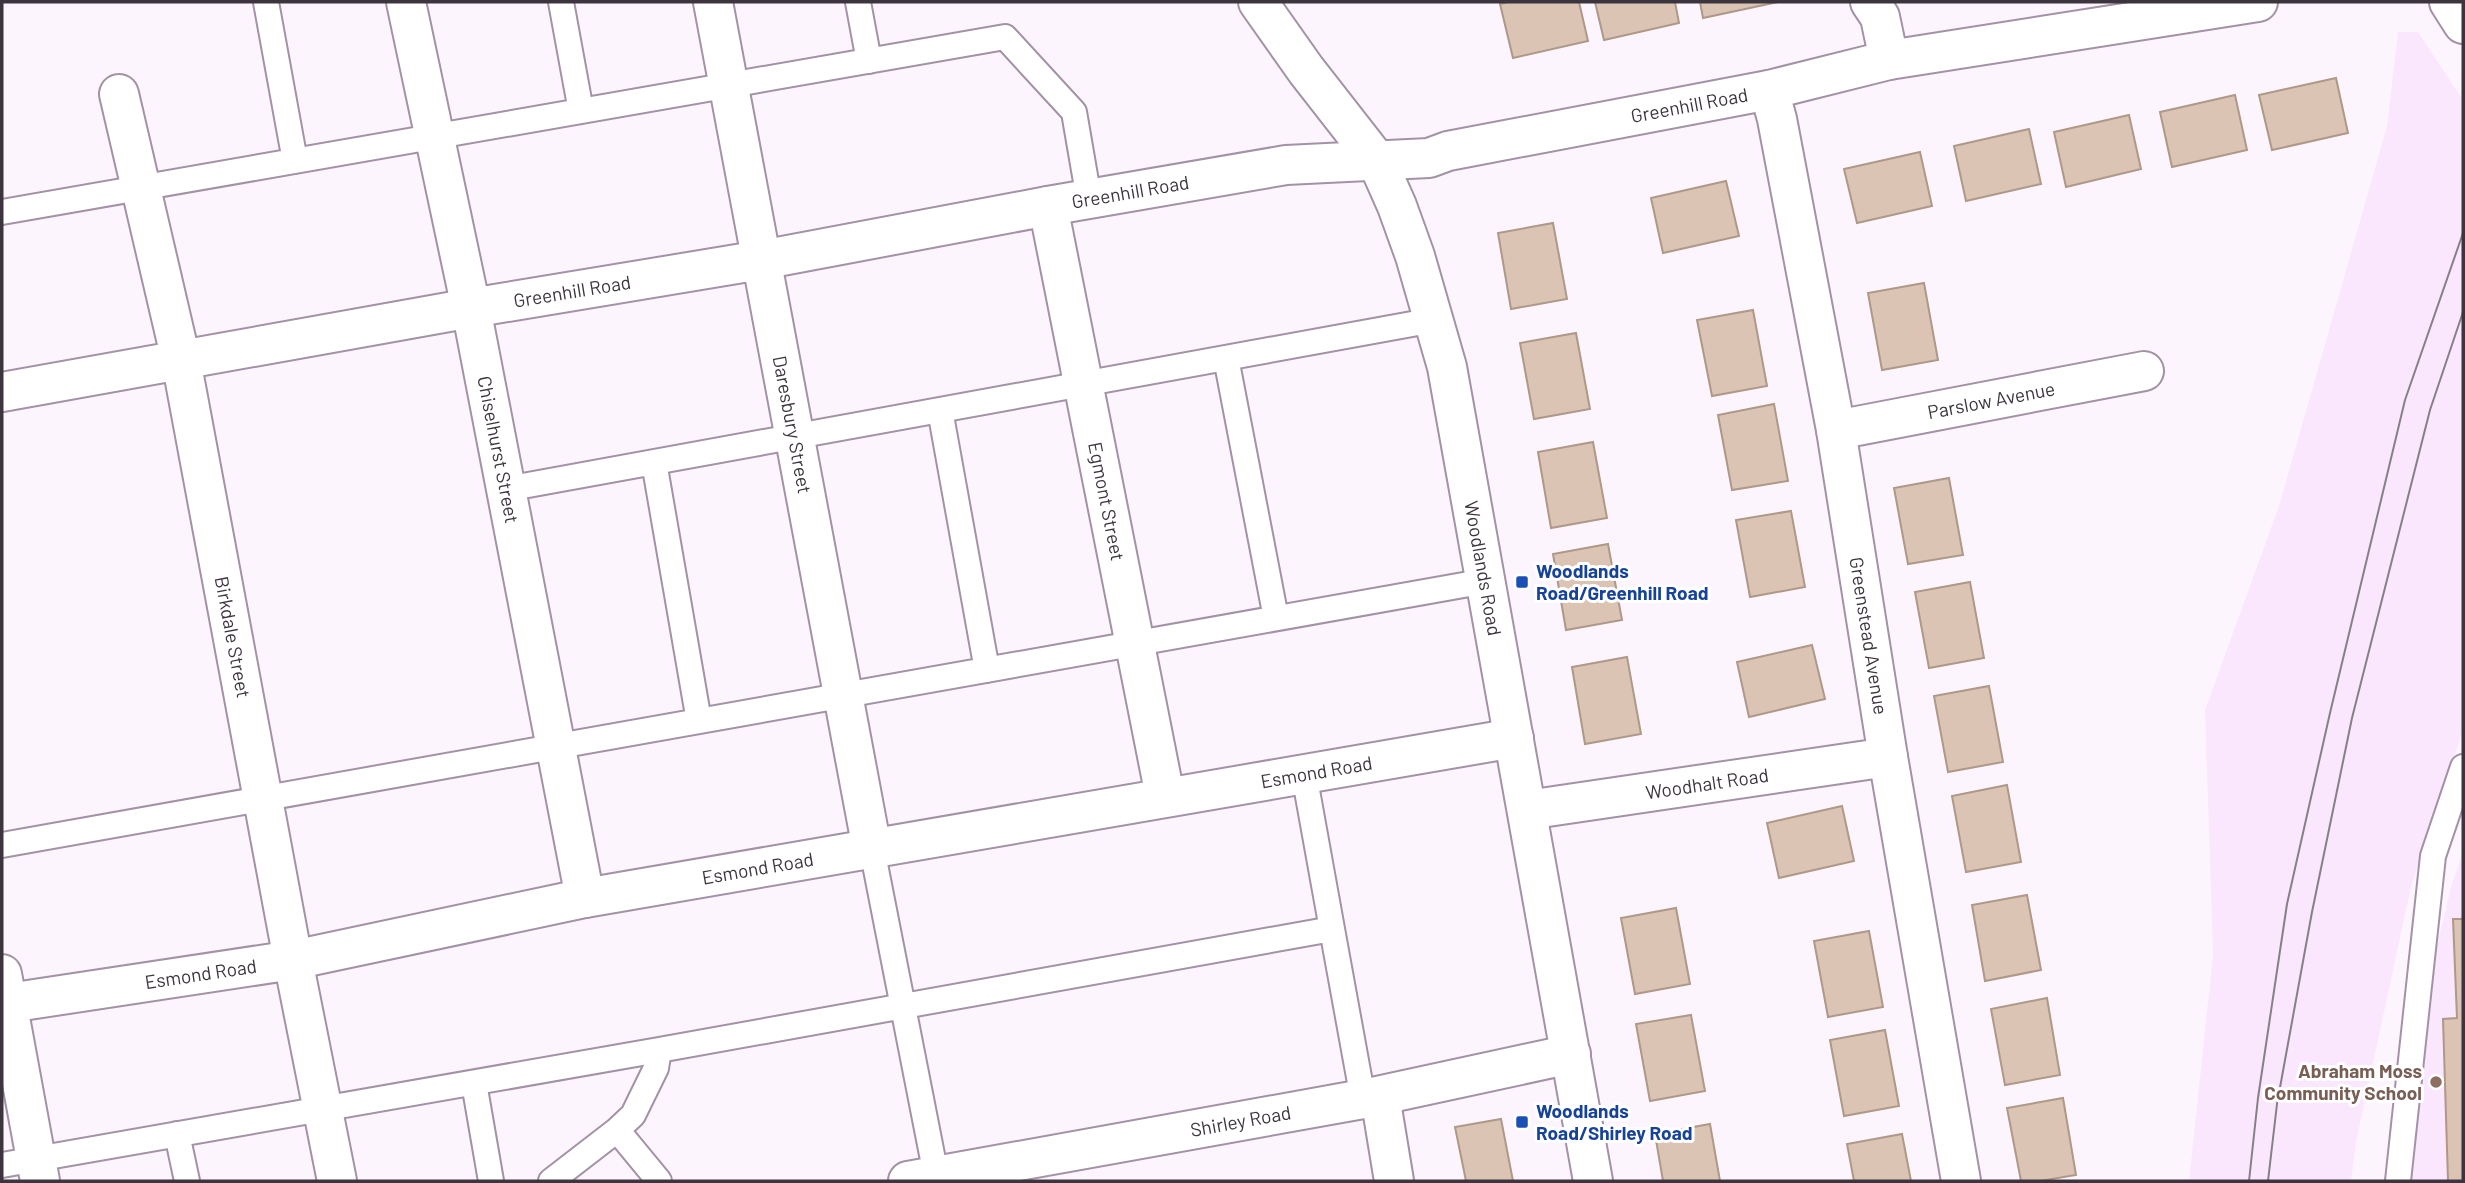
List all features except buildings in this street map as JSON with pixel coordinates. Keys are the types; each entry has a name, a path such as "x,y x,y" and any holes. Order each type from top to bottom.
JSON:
{"street":[{"name":"Chiselhurst Street","path":"406,2 471,308 585,898"},
{"name":"Daresbury Street","path":"713,2 872,849"},
{"name":"Woodlands Road","path":"1258,2 1306,70 1377,161 1415,256 1434,320 1447,367 1593,1181"},
{"path":"1870,2 1880,17 1889,60"},
{"name":"Greenhill Road","path":"2,392 471,308 761,260 1286,165 1430,158 1448,151 1769,90 1889,60 2258,2"},
{"path":"2449,2 2463,24"},
{"name":"Greenstead Avenue","path":"1769,90 1836,429 1888,757 1961,1181"},
{"name":"Birkdale Street","path":"119,94 181,360 262,799 337,1181"},
{"name":"Egmont Street","path":"1048,206 1166,796"},
{"name":"Parslow Avenue","path":"1836,429 2144,371"},
{"name":"Esmond Road","path":"4,994 293,960 585,898 1514,738"},
{"name":"Woodhalt Road","path":"1527,810 1888,757"},
{"path":"4,994 26,1168"},
{"name":"Shirley Road","path":"922,1178 1371,1097 1571,1054"},
{"path":"1371,1097 1394,1181"}],"lane":[{"path":"266,2 296,161"},
{"path":"561,2 581,111"},
{"path":"858,2 869,61"},
{"path":"2,212 1005,37 1074,112 1090,200"},
{"path":"506,489 1434,320"},
{"path":"1226,358 1276,618"},
{"path":"940,410 987,670"},
{"path":"654,462 699,721"},
{"path":"2,845 1486,581"},
{"path":"2398,1181 2433,856 2463,767"},
{"path":"1304,774 1332,929 1371,1097"},
{"path":"872,849 902,1006 922,1178"},
{"path":"26,1168 177,1134 1332,929"},
{"path":"551,1181 634,1115 656,1068 659,1050"},
{"path":"474,1083 491,1181"},
{"path":"617,1130 659,1181"},
{"path":"177,1134 187,1181"}],"shaded area":[{"path":"2398,32 2418,32 2463,100 2463,730 2411,887 2356,1142 2351,1181 2189,1181 2213,955 2205,710 2279,506 2387,126"},
{"name":"Abraham Moss Community School","path":"2463,852 2463,1181 2390,1181 2428,983 2451,887"}],"tram line":[{"path":"2249,1181 2258,1098 2287,904 2330,713 2405,400 2463,233"},
{"path":"2268,1181 2277,1104 2312,912 2352,718 2430,410 2463,312"}],"place":[{"name":"Woodlands Road/Greenhill Road","path":"1522,582"},
{"name":"Abraham Moss Community School","path":"2436,1082"},
{"name":"Woodlands Road/Shirley Road","path":"1522,1122"}]}
